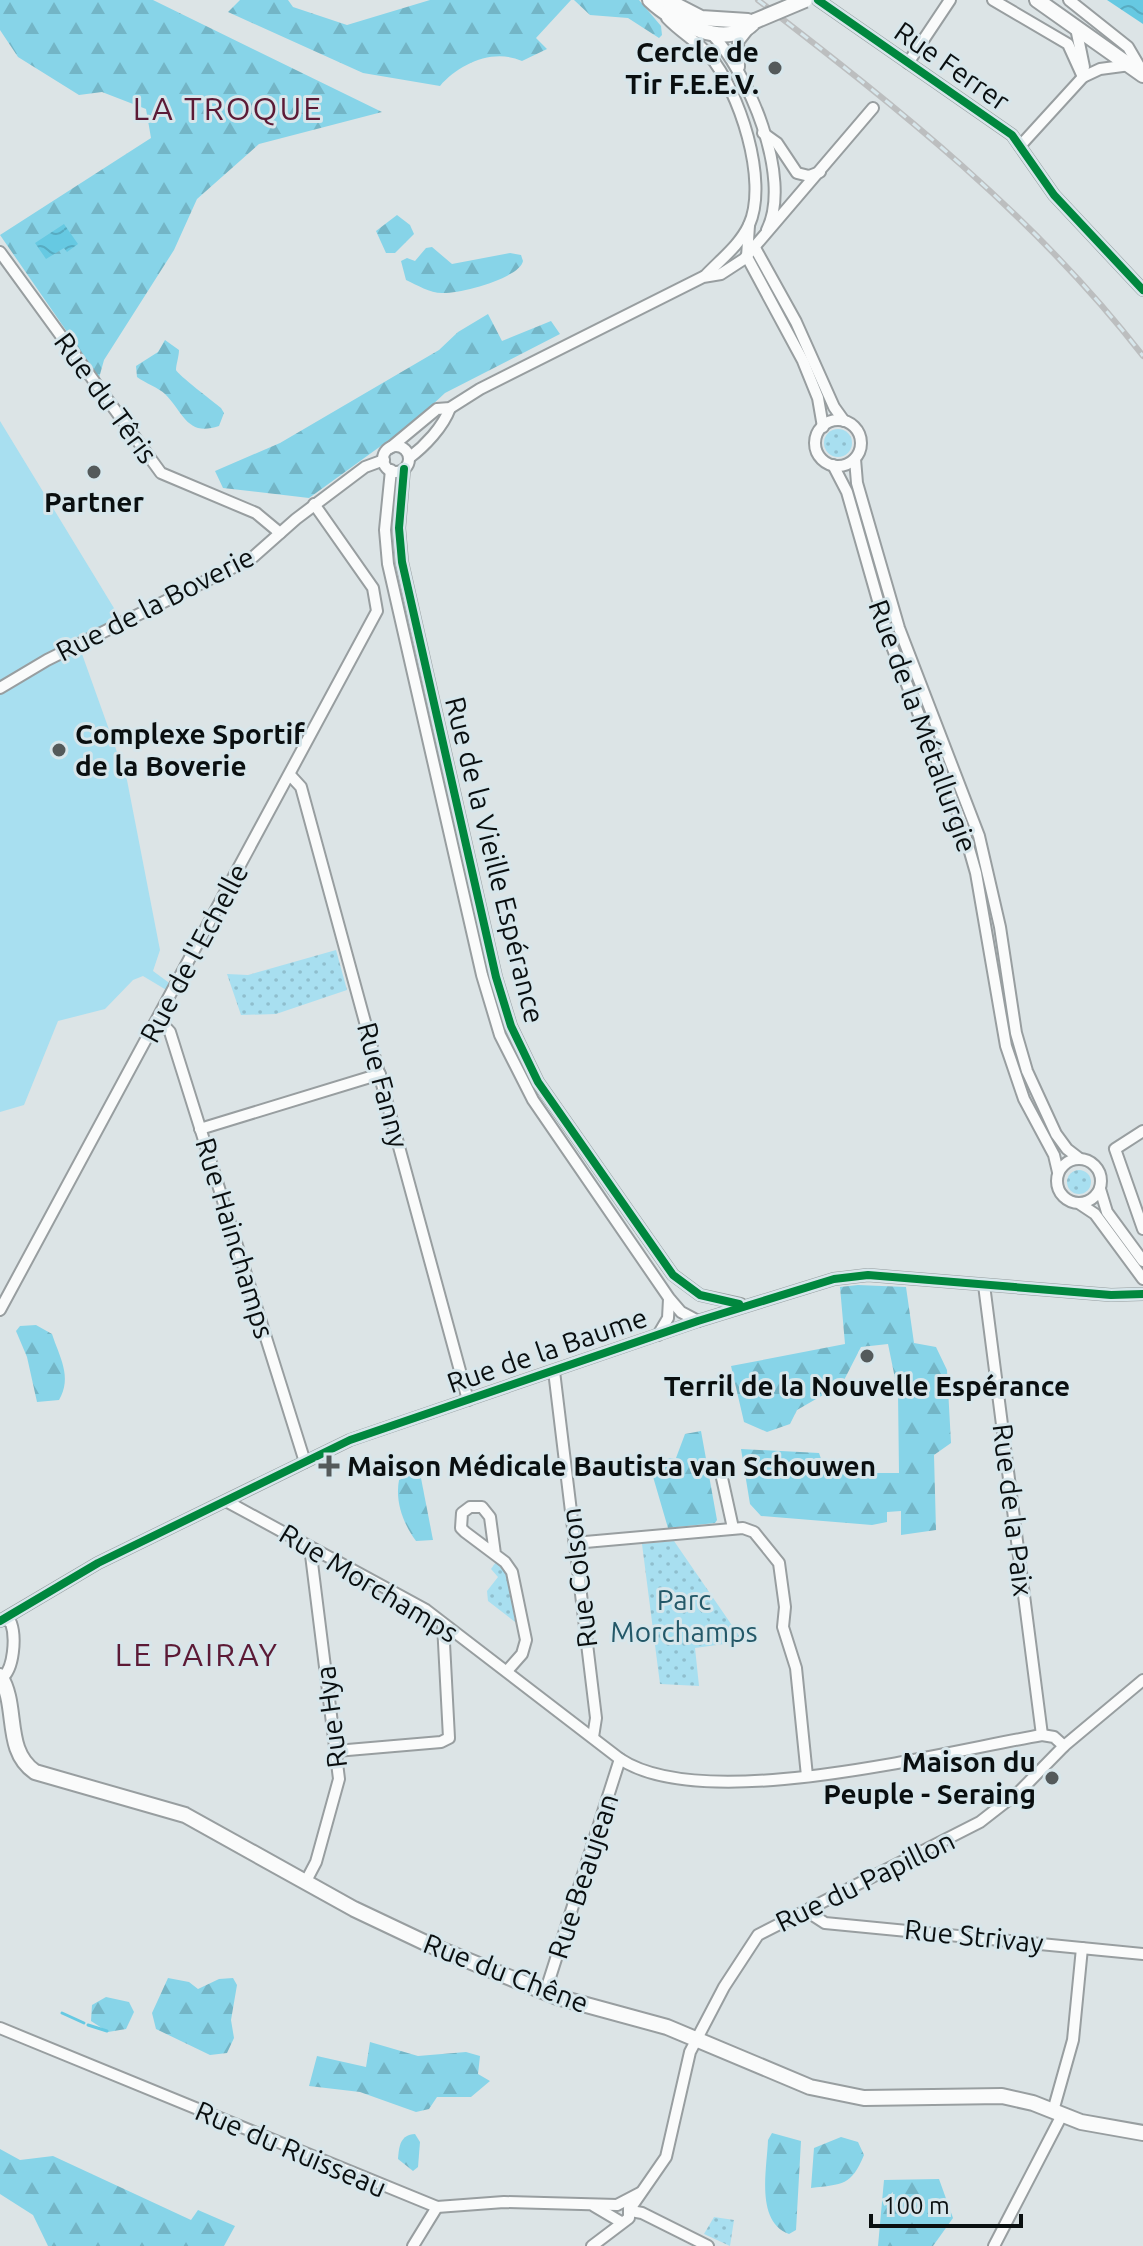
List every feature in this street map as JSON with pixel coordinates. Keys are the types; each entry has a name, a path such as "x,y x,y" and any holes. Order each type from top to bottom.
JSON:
{"main road":[{"path":"660,2 684,26 712,33 753,24 805,0"},
{"path":"1037,0 1139,71"},
{"path":"660,2 701,18 753,24"},
{"name":"Rue du Chêne","path":"1,1677 16,1748 29,1768 49,1777 185,1815 305,1883 401,1932 545,1993 667,2027 798,2082 842,2095 994,2096 1033,2103 1058,2113 1143,2133"}],"street":[{"name":"Rue Ferrer","path":"818,0 999,124 1020,146 1054,195 1143,290"},
{"path":"908,63 950,0"},
{"path":"993,0 1065,42 1076,54 1083,77"},
{"path":"1020,146 1083,77 1100,69 1139,71 1128,47 1069,0"},
{"path":"660,2 711,57 740,115 755,180 749,225 751,252"},
{"path":"740,73 738,42 753,24"},
{"path":"1076,28 1083,54 1083,77"},
{"path":"712,33 740,73 763,132 777,184 775,210 764,235"},
{"path":"703,277 721,274 751,252 873,108"},
{"path":"763,132 777,143 797,173 806,176 820,172"},
{"path":"450,408 446,418 421,449 409,458 404,469 391,470 384,460 390,448 437,409 450,408 480,389 703,277 737,245 749,225"},
{"name":"Rue du Têris","path":"0,252 161,473 261,516 280,533"},
{"name":"Rue de la Métallurgie","path":"751,252 796,322 834,407 844,421 856,428 861,440 855,459 857,483 899,628 981,844 1022,1055 1049,1121 1064,1145 1080,1159 1096,1167 1107,1212 1143,1261"},
{"name":"Rue de la Métallurgie","path":"751,252 821,408 823,427 816,439 818,452 833,465 847,492 889,639 962,824 976,873 1006,1046 1021,1091 1054,1155 1060,1194 1065,1200 1080,1204 1095,1214 1143,1279"},
{"path":"823,427 832,421 844,421"},
{"path":"390,448 402,448 409,458"},
{"path":"833,465 845,465 855,459"},
{"name":"Rue de la Boverie","path":"0,688 47,660 244,563 314,504 365,467 384,460"},
{"name":"Rue de la Vieille Espérance","path":"404,469 399,536 405,578 496,977 526,1060 546,1095 673,1275 708,1299 751,1305"},
{"name":"Rue de la Vieille Espérance","path":"391,470 385,530 388,564 482,975 500,1035 533,1100 669,1298 681,1312 698,1321"},
{"name":"Rue de l'Echelle","path":"0,1310 377,611 376,594 314,504"},
{"path":"388,564 405,578 399,586 397,602"},
{"name":"Rue Fanny","path":"290,775 301,787 468,1400"},
{"name":"Rue Hainchamps","path":"158,1019 170,1032 305,1462"},
{"path":"200,1129 380,1074"},
{"path":"1143,1131 1117,1146 1116,1154 1143,1229"},
{"path":"1058,1172 1068,1162 1080,1159"},
{"path":"1080,1204 1092,1199 1100,1189"},
{"name":"Rue de la Baume","path":"2,1620 98,1563 350,1440 751,1305 853,1276 1111,1295 1143,1294"},
{"name":"Rue de la Paix","path":"984,1285 1042,1735"},
{"path":"657,1337 668,1318 669,1298"},
{"name":"Rue Colson","path":"554,1371 596,1718 593,1737"},
{"path":"722,1478 733,1528"},
{"name":"Rue Morchamps","path":"226,1501 426,1610 620,1759 651,1774 687,1780 747,1782 807,1776 1042,1735"},
{"path":"495,1554 489,1513 482,1507 470,1507 462,1513 461,1528 495,1554 512,1572 526,1631 524,1651 507,1671"},
{"path":"574,1543 733,1528 754,1532 779,1563 785,1607 783,1627 796,1668 807,1776"},
{"name":"Rue Hya","path":"305,1883 316,1862 339,1779 310,1547"},
{"path":"1,1677 9,1669 14,1631 11,1623 2,1620"},
{"path":"336,1751 441,1742 449,1738 443,1624"},
{"name":"Rue du Papillon","path":"625,2207 640,2193 666,2157 682,2075 696,2040 754,1939 764,1931 808,1912 980,1822 1021,1790 1064,1746 1143,1680"},
{"path":"1042,1735 1054,1737 1064,1746"},
{"name":"Rue Beaujean","path":"545,1993 620,1759"},
{"name":"Rue Strivay","path":"808,1912 825,1923 1143,1954"},
{"path":"994,2246 1058,2113 1073,2040 1082,1948"},
{"name":"Rue du Ruisseau","path":"0,2028 437,2207 504,2202 625,2207"},
{"name":"Rue du Ruisseau","path":"594,2206 620,2221"},
{"path":"413,2246 437,2207"},
{"path":"592,2246 620,2221 625,2207"},
{"path":"620,2221 613,2209 625,2207 708,2246"},
{"path":"620,2221 651,2220"}],"green space":[{"path":"0,0 153,0 382,112 259,144 197,199 174,250 104,360 99,378 0,235 151,138 146,109 102,92 79,95 18,57 0,30"},
{"path":"240,0 288,0 293,7 347,25 430,0 571,0 536,38 547,49 522,61 500,56 477,60 457,71 440,86 363,73 228,12"},
{"path":"574,0 639,0 661,26 662,35 659,38 628,18 590,15"},
{"path":"397,215 410,225 414,234 395,253 386,253 376,231"},
{"path":"432,247 452,264 510,253 521,255 523,261 511,273 488,284 437,293 406,280 401,261 407,258 415,261 426,248"},
{"path":"488,314 502,341 551,321 560,334 445,393 414,422 309,498 223,488 215,471 280,443 439,350 458,332"},
{"path":"165,340 179,350 178,373 221,408 224,413 219,426 208,429 193,426 165,394 137,377 136,366 158,352"},
{"name":"Complexe Sportif de la Boverie","path":"0,421 120,618 77,640 127,780 160,950 153,971 172,985 168,991 143,976 133,980 105,1009 58,1021 24,1105 0,1112"},
{"path":"838,429 848,433 852,443 848,453 838,457 828,453 824,443 828,433"},
{"path":"336,950 347,990 276,1014 241,1015 227,974 248,975"},
{"path":"1079,1170 1087,1174 1091,1182 1087,1190 1079,1194 1071,1190 1067,1182 1071,1174"},
{"path":"840,1287 906,1287 914,1343 936,1347 947,1370 951,1443 934,1455 936,1530 901,1535 901,1511 887,1512 887,1522 872,1525 761,1516 750,1504 741,1449 819,1453 826,1473 899,1473 898,1393 888,1344 861,1347 842,1384 797,1410 790,1424 767,1432 744,1422 731,1366 845,1344"},
{"path":"36,1325 52,1334 61,1358 65,1383 59,1400 37,1402 27,1357 16,1331 20,1326"},
{"path":"701,1431 717,1520 715,1523 668,1528 650,1459 676,1458 685,1434"},
{"path":"420,1473 433,1540 416,1541 401,1512 399,1480"},
{"name":"Parc Morchamps","path":"674,1541 740,1637 731,1643 695,1648 699,1686 660,1684 642,1544"},
{"path":"496,1562 508,1574 515,1622 488,1601 487,1591 498,1577 491,1569"},
{"path":"695,1605 714,1628 703,1639 683,1616"},
{"path":"168,1978 189,1982 198,1989 219,1979 233,1978 237,1985 231,2020 234,2038 227,2053 210,2055 156,2029 152,2013"},
{"path":"106,1997 129,2002 134,2012 126,2029 108,2032 91,2021 92,2005"},
{"path":"370,2042 418,2056 466,2052 480,2056 478,2074 490,2081 471,2097 437,2097 429,2109 416,2112 360,2092 309,2086 317,2056 366,2067"},
{"path":"772,2133 801,2141 796,2230 789,2234 778,2227 767,2206 766,2165 768,2140"},
{"path":"415,2134 420,2142 418,2167 413,2171 398,2159 403,2139"},
{"path":"841,2137 858,2142 864,2155 855,2173 845,2182 811,2188 814,2148"},
{"path":"0,2149 20,2160 53,2156 191,2220 198,2210 235,2226 224,2246 48,2246 33,2215 0,2194"},
{"path":"939,2179 953,2218 933,2246 878,2246 884,2180"},
{"path":"714,2217 734,2220 730,2246 704,2234"}],"water":[{"path":"1107,0 1143,0 1143,24"},
{"path":"64,224 78,244 67,252 64,248 46,259 35,243"}],"waterway":[{"path":"62,2013 84,2023"},
{"path":"88,2025 107,2031"}],"railway":[{"path":"758,0 913,123 1010,210 1057,256 1143,356"}],"cycle path":[{"path":"818,0 1012,135 1054,195 1143,290"},
{"path":"404,469 399,528 402,562 496,977 511,1026 538,1082 673,1275 700,1295 739,1304"},
{"path":"0,1621 98,1563 350,1440 698,1321 834,1279 868,1275 1111,1295 1143,1294"}],"place":[{"name":"Cercle de Tir F.E.E.V.","path":"775,68"},
{"name":"Partner","path":"94,472"},
{"name":"Complexe Sportif de la Boverie","path":"59,750"},
{"name":"Terril de la Nouvelle Espérance","path":"867,1356"},
{"name":"Maison Médicale Bautista van Schouwen","path":"329,1466"},
{"name":"Maison du Peuple - Seraing","path":"1052,1778"}],"district":[{"name":"LA TROQUE","path":"228,109"},
{"name":"LE PAIRAY","path":"197,1655"}]}
